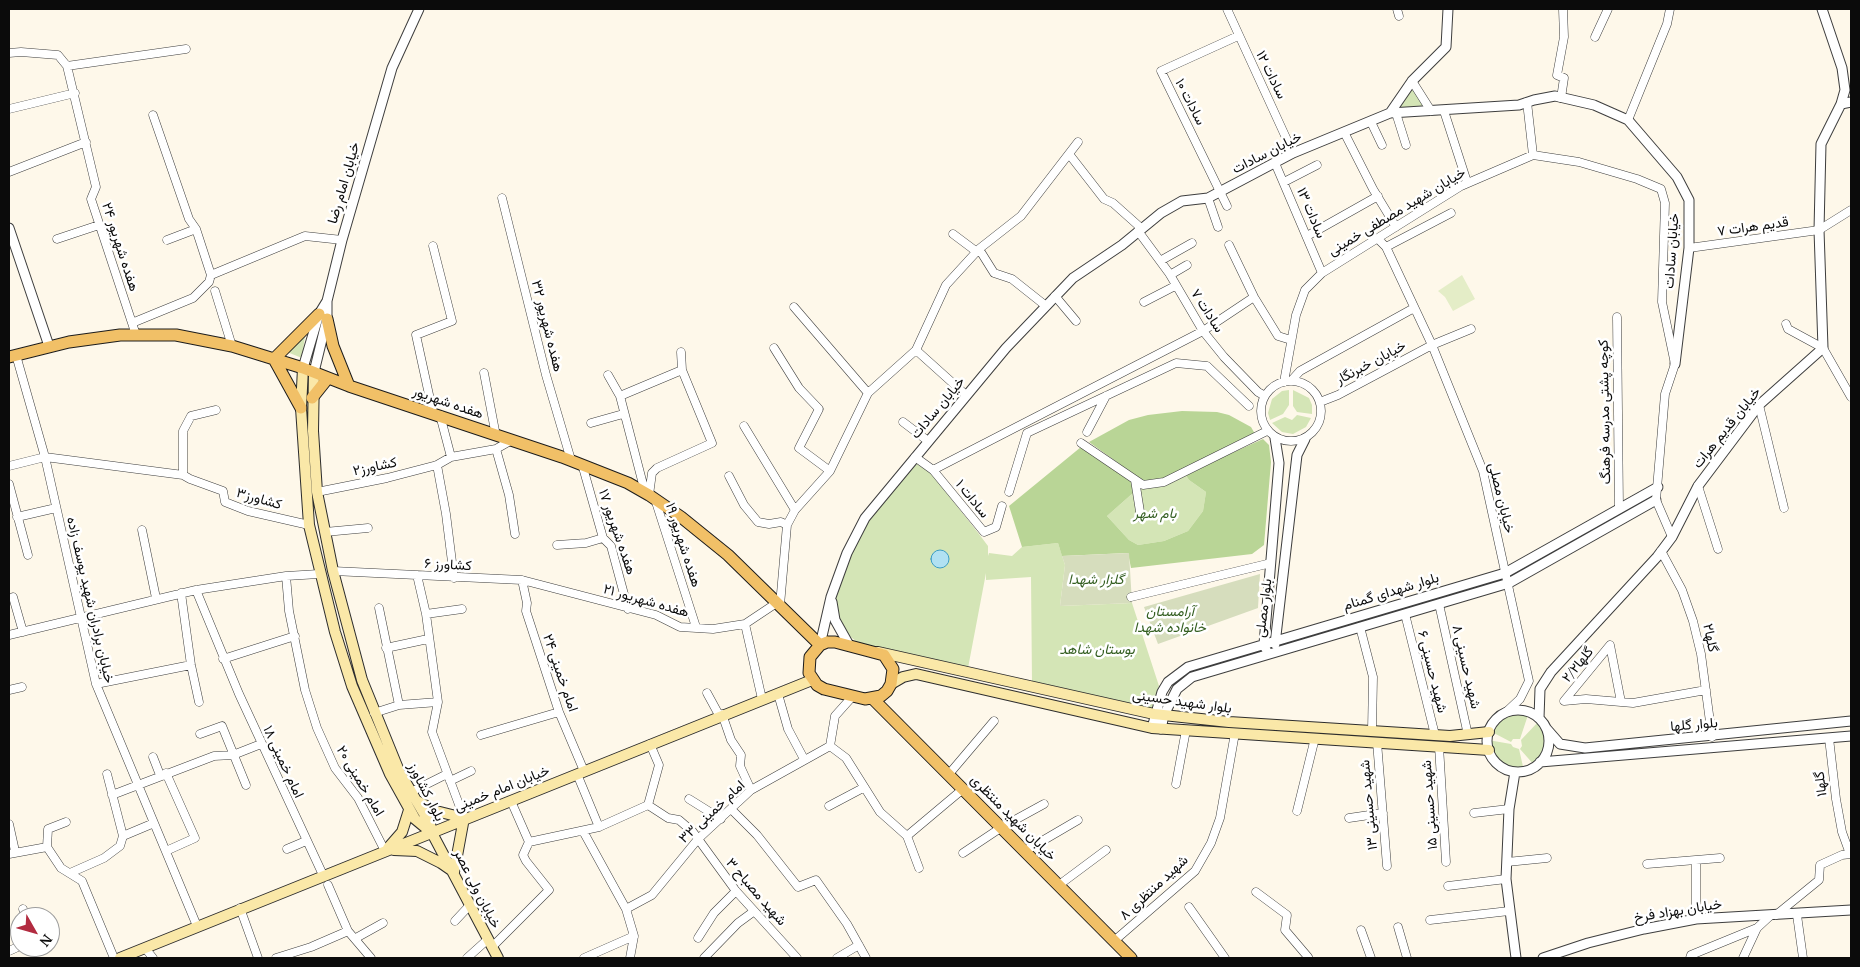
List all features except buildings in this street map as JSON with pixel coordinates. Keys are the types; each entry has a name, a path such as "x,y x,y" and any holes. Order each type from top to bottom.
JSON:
{"main road":[{"path":"328,378 307,401 274,359 323,316 349,386"},
{"name":"هفده شهریور","path":"12,356 49,346 120,335 176,335 232,346 309,370 349,386 577,462 650,495 728,555 820,645"},
{"name":"بلوار کشاورز","path":"309,370 307,401 309,525 320,574 352,686 374,740 407,806 420,826 432,833"},
{"name":"بلوار کشاورز","path":"307,401 317,492 347,629 374,713 399,771 430,824 432,833"},
{"path":"891,684 893,677 889,661 876,652 835,642 820,645 810,657 809,672 812,680 824,689 852,697 873,699 881,696 891,684 903,677 916,674 915,666 919,660"},
{"name":"بلوار شهید حسینی","path":"876,652 919,660 1159,715 1230,722 1435,735 1464,736 1489,732"},
{"name":"بلوار شهید حسینی","path":"916,674 1156,729 1489,750"},
{"name":"خیابان امام خمینی","path":"120,958 240,908 325,880 385,851 432,833 464,818 511,801 812,680"},
{"name":"خیابان شهید منتظری","path":"873,699 1131,958"},
{"path":"1460,747 1464,736"},
{"path":"414,797 436,811 464,818 454,872 417,851 385,851 402,832 407,806 414,797"},
{"name":"خیابان ولی عصر","path":"432,833 498,958"}],"street":[{"name":"خیابان امام رضا","path":"309,370 342,240 392,68 419,9"},
{"name":"سادات ۱۲","path":"1227,9 1293,153"},
{"path":"1406,145 1393,113 1412,81 1446,47 1448,9"},
{"path":"1561,98 1564,78 1557,75 1564,37 1563,9"},
{"path":"1595,37 1608,9"},
{"path":"1628,120 1667,24 1670,9"},
{"path":"1822,9 1842,68 1845,90 1841,104 1821,144 1820,230 1823,348 1851,397"},
{"name":"سادات ۱۰","path":"1222,192 1161,71 1238,36"},
{"path":"67,66 186,49"},
{"name":"هفده شهریور ۲۴","path":"9,53 58,55 67,66 96,187 90,199 136,335"},
{"path":"1412,81 1431,111"},
{"path":"9,109 75,93"},
{"name":"خیابان سادات","path":"820,645 831,597 847,553 865,518 966,395 1073,278 1116,249 1161,213 1182,201 1208,198 1293,153 1393,113 1519,105 1555,96 1594,105 1628,120 1677,177 1689,200 1689,248 1675,364"},
{"path":"1527,102 1533,155 1579,162 1619,173 1661,189 1667,219 1662,302 1675,364 1665,394 1656,500 1672,537"},
{"path":"1841,104 1851,102"},
{"path":"1444,111 1467,182"},
{"path":"132,323 193,298 209,282 211,275 196,229 189,219 153,115"},
{"path":"1371,122 1382,145"},
{"path":"1344,132 1396,226"},
{"path":"9,172 86,142"},
{"path":"779,603 787,525 795,510 830,471 868,393 916,350 946,284 978,251 1021,216 1078,142"},
{"name":"سادات ۷","path":"1069,154 1104,199 1113,203 1140,229 1203,331 1237,371 1258,392 1265,396"},
{"name":"خیابان شهید مصطفی خمینی","path":"1288,381 1290,340 1296,315 1306,290 1322,273 1467,182 1533,155"},
{"name":"سادات ۱۳","path":"1275,163 1322,273"},
{"path":"1284,182 1317,165"},
{"path":"1222,192 1227,206"},
{"path":"1307,236 1378,196"},
{"name":"هفده شهریور ۳۲","path":"502,198 546,375 577,462"},
{"path":"1208,198 1218,227"},
{"path":"1820,230 1851,210"},
{"path":"1386,247 1451,213"},
{"path":"57,239 99,226"},
{"path":"9,228 49,346"},
{"path":"168,240 196,229"},
{"name":"قدیم هرات ۷","path":"1689,248 1820,230"},
{"path":"953,234 978,251 994,273 1012,279 1046,306"},
{"path":"211,275 305,236 342,240"},
{"name":"خیابان مصلی","path":"1378,239 1386,247 1432,345 1483,471 1529,681 1520,699 1504,713"},
{"path":"1160,261 1192,243"},
{"path":"433,246 452,320 416,335 437,414 451,457"},
{"path":"1229,246 1254,297 1278,336 1290,340"},
{"path":"1170,275 1187,265"},
{"path":"1144,302 1175,286"},
{"path":"215,290 232,346"},
{"path":"1055,296 1076,322"},
{"path":"933,470 1203,331 1254,297"},
{"path":"794,307 868,393"},
{"path":"1288,381 1299,382 1312,389 1320,402 1322,412 1314,432 1295,442 1285,442 1275,438 1267,431 1261,415 1265,396 1273,387 1288,381 1300,371 1414,308"},
{"name":"کوچه پشتی مدرسه فرهنگ","path":"1617,317 1619,508"},
{"path":"1786,324 1788,329 1823,348"},
{"name":"خیابان خبرنگار","path":"1320,402 1338,395 1432,345 1471,329"},
{"path":"774,348 799,388 819,409 799,448 830,471"},
{"name":"خیابان قدیم هرات","path":"1538,718 1540,689 1551,672 1672,537 1698,486 1759,405 1823,348"},
{"path":"916,350 966,395"},
{"path":"650,495 652,473 657,468 712,443 682,370 681,352"},
{"name":"خیابان برادران شهید یوسف زاده","path":"12,356 45,457 96,684 136,784 197,926"},
{"path":"1009,492 1027,433 1176,363 1207,366 1249,406"},
{"path":"620,396 682,370"},
{"path":"484,373 496,436"},
{"name":"هفده شهریور ۱۹","path":"608,374 620,396 623,414 696,627"},
{"path":"1087,432 1107,396"},
{"path":"1759,405 1784,508"},
{"path":"183,475 183,431 190,416 216,410"},
{"path":"591,423 623,414"},
{"path":"903,422 928,441"},
{"path":"744,426 795,510"},
{"path":"1081,443 1143,485 1164,482 1267,431"},
{"name":"بلوار مصلی","path":"1268,655 1264,644 1279,463 1275,438"},
{"name":"بلوار مصلی","path":"1268,655 1276,641 1297,455 1305,438"},
{"name":"کشاورز۲","path":"317,492 387,478 437,465 451,457 496,449 510,441"},
{"path":"496,449 510,495 515,534"},
{"path":"9,466 45,457"},
{"name":"کشاورز۳","path":"45,457 183,475 190,480 223,491 225,502 248,511 309,525"},
{"name":"سادات ۱","path":"915,457 933,470 984,532 996,527 1002,506"},
{"name":"هفده شهریور ۱۷","path":"577,462 603,538 611,546 628,609"},
{"path":"437,465 446,514 454,578"},
{"path":"729,476 744,505 758,522 769,524 780,522 787,525"},
{"path":"1135,480 1141,518"},
{"path":"9,484 28,555"},
{"path":"223,491 229,484"},
{"path":"1698,486 1718,549"},
{"name":"بلوار شهدای گمنام","path":"1156,729 1162,692 1168,682 1188,667 1505,573 1658,487"},
{"name":"بلوار شهدای گمنام","path":"1159,715 1177,689 1192,677 1509,583 1656,500"},
{"path":"18,516 56,508"},
{"path":"325,532 368,528"},
{"path":"142,530 156,598"},
{"path":"557,546 586,543 603,538"},
{"name":"گلها۲","path":"1661,551 1682,590 1693,621 1706,690 1712,737"},
{"path":"1130,597 1271,563"},
{"name":"کشاورز ۶","path":"333,571 522,580 560,591"},
{"path":"9,635 81,616 196,590 286,576 320,574"},
{"path":"417,575 426,614 438,702 432,732 464,818"},
{"name":"امام خمینی ۲۰","path":"286,576 305,690 317,728 335,768 358,798 385,851"},
{"name":"امام خمینی ۲۴","path":"522,580 527,602 526,611 599,827"},
{"name":"امام خمینی ۱۸","path":"196,590 223,659 348,931"},
{"name":"هفده شهریور ۲۱","path":"560,591 656,615 680,626 713,629 745,624 779,603"},
{"path":"181,593 199,702"},
{"path":"13,597 23,632"},
{"path":"831,597 835,620 849,645"},
{"name":"شهید حسینی ۸","path":"1439,604 1464,736"},
{"path":"379,608 399,705"},
{"path":"426,614 462,609"},
{"name":"شهید حسینی ۶","path":"1405,614 1435,735"},
{"path":"745,624 762,699"},
{"path":"1360,627 1373,677 1372,731"},
{"path":"223,659 295,636"},
{"path":"386,648 428,639"},
{"name":"گلها۲/۲","path":"1622,702 1610,645 1564,701 1586,699 1622,702 1632,702 1706,690"},
{"path":"96,684 192,666"},
{"path":"9,690 22,687"},
{"path":"707,693 721,715 731,740 741,756 740,766 751,790"},
{"path":"778,694 788,729 804,760"},
{"path":"852,697 835,716 830,746 846,758 863,788 880,812 907,836 919,868"},
{"path":"374,713 399,705 438,702"},
{"path":"1524,711 1538,718 1546,728 1548,746 1540,762 1524,771 1515,772 1498,765 1489,750 1489,732 1498,718 1504,713 1524,711"},
{"path":"481,735 559,712"},
{"path":"949,774 994,721"},
{"name":"بلوار گلها","path":"1546,728 1560,744 1572,748 1712,737 1851,722"},
{"path":"200,734 222,726 246,785"},
{"path":"1176,784 1186,730"},
{"path":"1762,732 1763,743"},
{"name":"شهید منتظری ۸","path":"1114,941 1195,871 1211,843 1220,818 1235,733"},
{"name":"بلوار گلها","path":"1540,762 1851,736"},
{"path":"1297,811 1315,738"},
{"name":"گلها۱","path":"1829,738 1839,816 1851,854"},
{"name":"شهید حسینی ۱۳","path":"1377,742 1387,866"},
{"path":"112,795 136,784 214,756 234,755 261,744"},
{"path":"529,842 599,827 648,805 658,765 650,744"},
{"name":"امام خمینی ۳۳","path":"626,908 652,895 698,839 732,810 751,790 830,746"},
{"name":"شهید حسینی ۱۵","path":"1439,746 1446,862"},
{"path":"153,757 195,838 166,851"},
{"path":"414,797 448,778 471,771"},
{"path":"1515,772 1509,809 1506,878 1516,958"},
{"path":"70,873 104,858 120,846 123,836 107,774"},
{"path":"829,806 863,788"},
{"path":"907,836 963,789"},
{"path":"689,799 721,819"},
{"path":"467,958 490,943 549,890 526,861 524,855 529,842 511,801"},
{"path":"963,853 1002,827 1044,804"},
{"name":"شهید مصباح ۳","path":"648,805 668,818 679,820 698,839 753,912 798,958"},
{"path":"1474,813 1509,809"},
{"path":"732,810 757,835 798,887 816,880 866,958"},
{"path":"1348,818 1383,813"},
{"path":"1025,851 1078,820"},
{"path":"66,822 48,830 47,847 61,868 82,881 114,958"},
{"path":"123,836 154,823"},
{"path":"9,824 12,853 47,847"},
{"path":"583,831 626,908 634,936 630,958"},
{"path":"288,849 306,841"},
{"path":"1059,885 1106,850"},
{"path":"1690,958 1691,954 1757,928 1819,880 1820,865 1851,854"},
{"path":"1507,862 1547,858"},
{"path":"1647,864 1720,858"},
{"path":"1696,860 1696,919"},
{"path":"1448,886 1506,878"},
{"path":"698,938 714,913 736,891"},
{"path":"1256,892 1287,915 1285,930 1307,958"},
{"path":"454,921 469,906"},
{"path":"1189,907 1225,958"},
{"path":"240,908 258,958"},
{"name":"خیابان بهزاد فرخ","path":"1543,958 1588,943 1644,929 1696,919 1797,915 1851,910"},
{"path":"1430,920 1509,911"},
{"path":"704,958 738,923 753,912"},
{"path":"1797,915 1803,958"},
{"path":"356,938 383,923"},
{"path":"1398,926 1408,958"},
{"path":"1743,958 1757,928"},
{"path":"1361,930 1371,958"},
{"path":"276,958 289,956 348,931 356,938 371,958"},
{"path":"584,958 634,936"},
{"path":"837,958 859,945"},
{"path":"145,948 153,958"}],"green space":[{"path":"1412,85 1427,108 1398,108"},
{"path":"1462,275 1475,299 1453,311 1445,297 1438,291"},
{"path":"305,336 302,358 287,352"},
{"path":"1289,390 1289,405 1283,414 1270,420 1268,413 1272,399 1282,391"},
{"path":"1293,390 1309,398 1312,405 1312,414 1297,412 1293,406"},
{"path":"1182,411 1217,412 1229,415 1251,427 1255,434 1162,479 1143,481 1089,442 1129,420 1148,415"},
{"path":"1297,415 1311,418 1306,427 1293,434 1282,432 1272,423 1285,417 1292,420"},
{"path":"1263,439 1269,445 1271,462 1264,545 1252,554 1131,568 1128,553 1062,556 1058,543 1022,547 1009,506 1081,447 1132,481 1133,493 1107,516 1129,540 1138,545 1164,541 1188,531 1203,511 1206,492 1189,480 1185,474"},
{"name":"بوستان شاهد","path":"917,464 930,472 979,534 988,546 988,556 989,553 1012,556 1022,547 1058,543 1065,565 1060,606 1132,603 1159,686 1152,708 1032,683 1031,577 986,580 986,573 968,668 868,645 856,641 848,635 838,621 835,597 851,552 869,518 910,469"},
{"name":"بام شهر","path":"1185,474 1189,480 1206,492 1203,511 1188,531 1164,541 1138,545 1129,540 1107,516 1133,493 1133,480 1143,487"},
{"name":"گلزار شهدا","path":"1129,553 1132,603 1060,606 1065,565 1062,556"},
{"name":"آرامستان خانواده شهدا","path":"1260,574 1258,608 1158,644 1144,607"},
{"path":"1517,713 1528,715 1520,739 1513,739 1511,742 1490,731 1501,718"},
{"path":"1538,722 1546,736 1547,745 1545,754 1535,766 1520,749 1522,746 1521,740"},
{"path":"1488,740 1511,744 1519,749 1524,771 1506,770 1498,765 1488,750"}],"water":[{"path":"940,550 946,553 949,559 946,565 940,568 934,565 931,559 934,553"}]}
